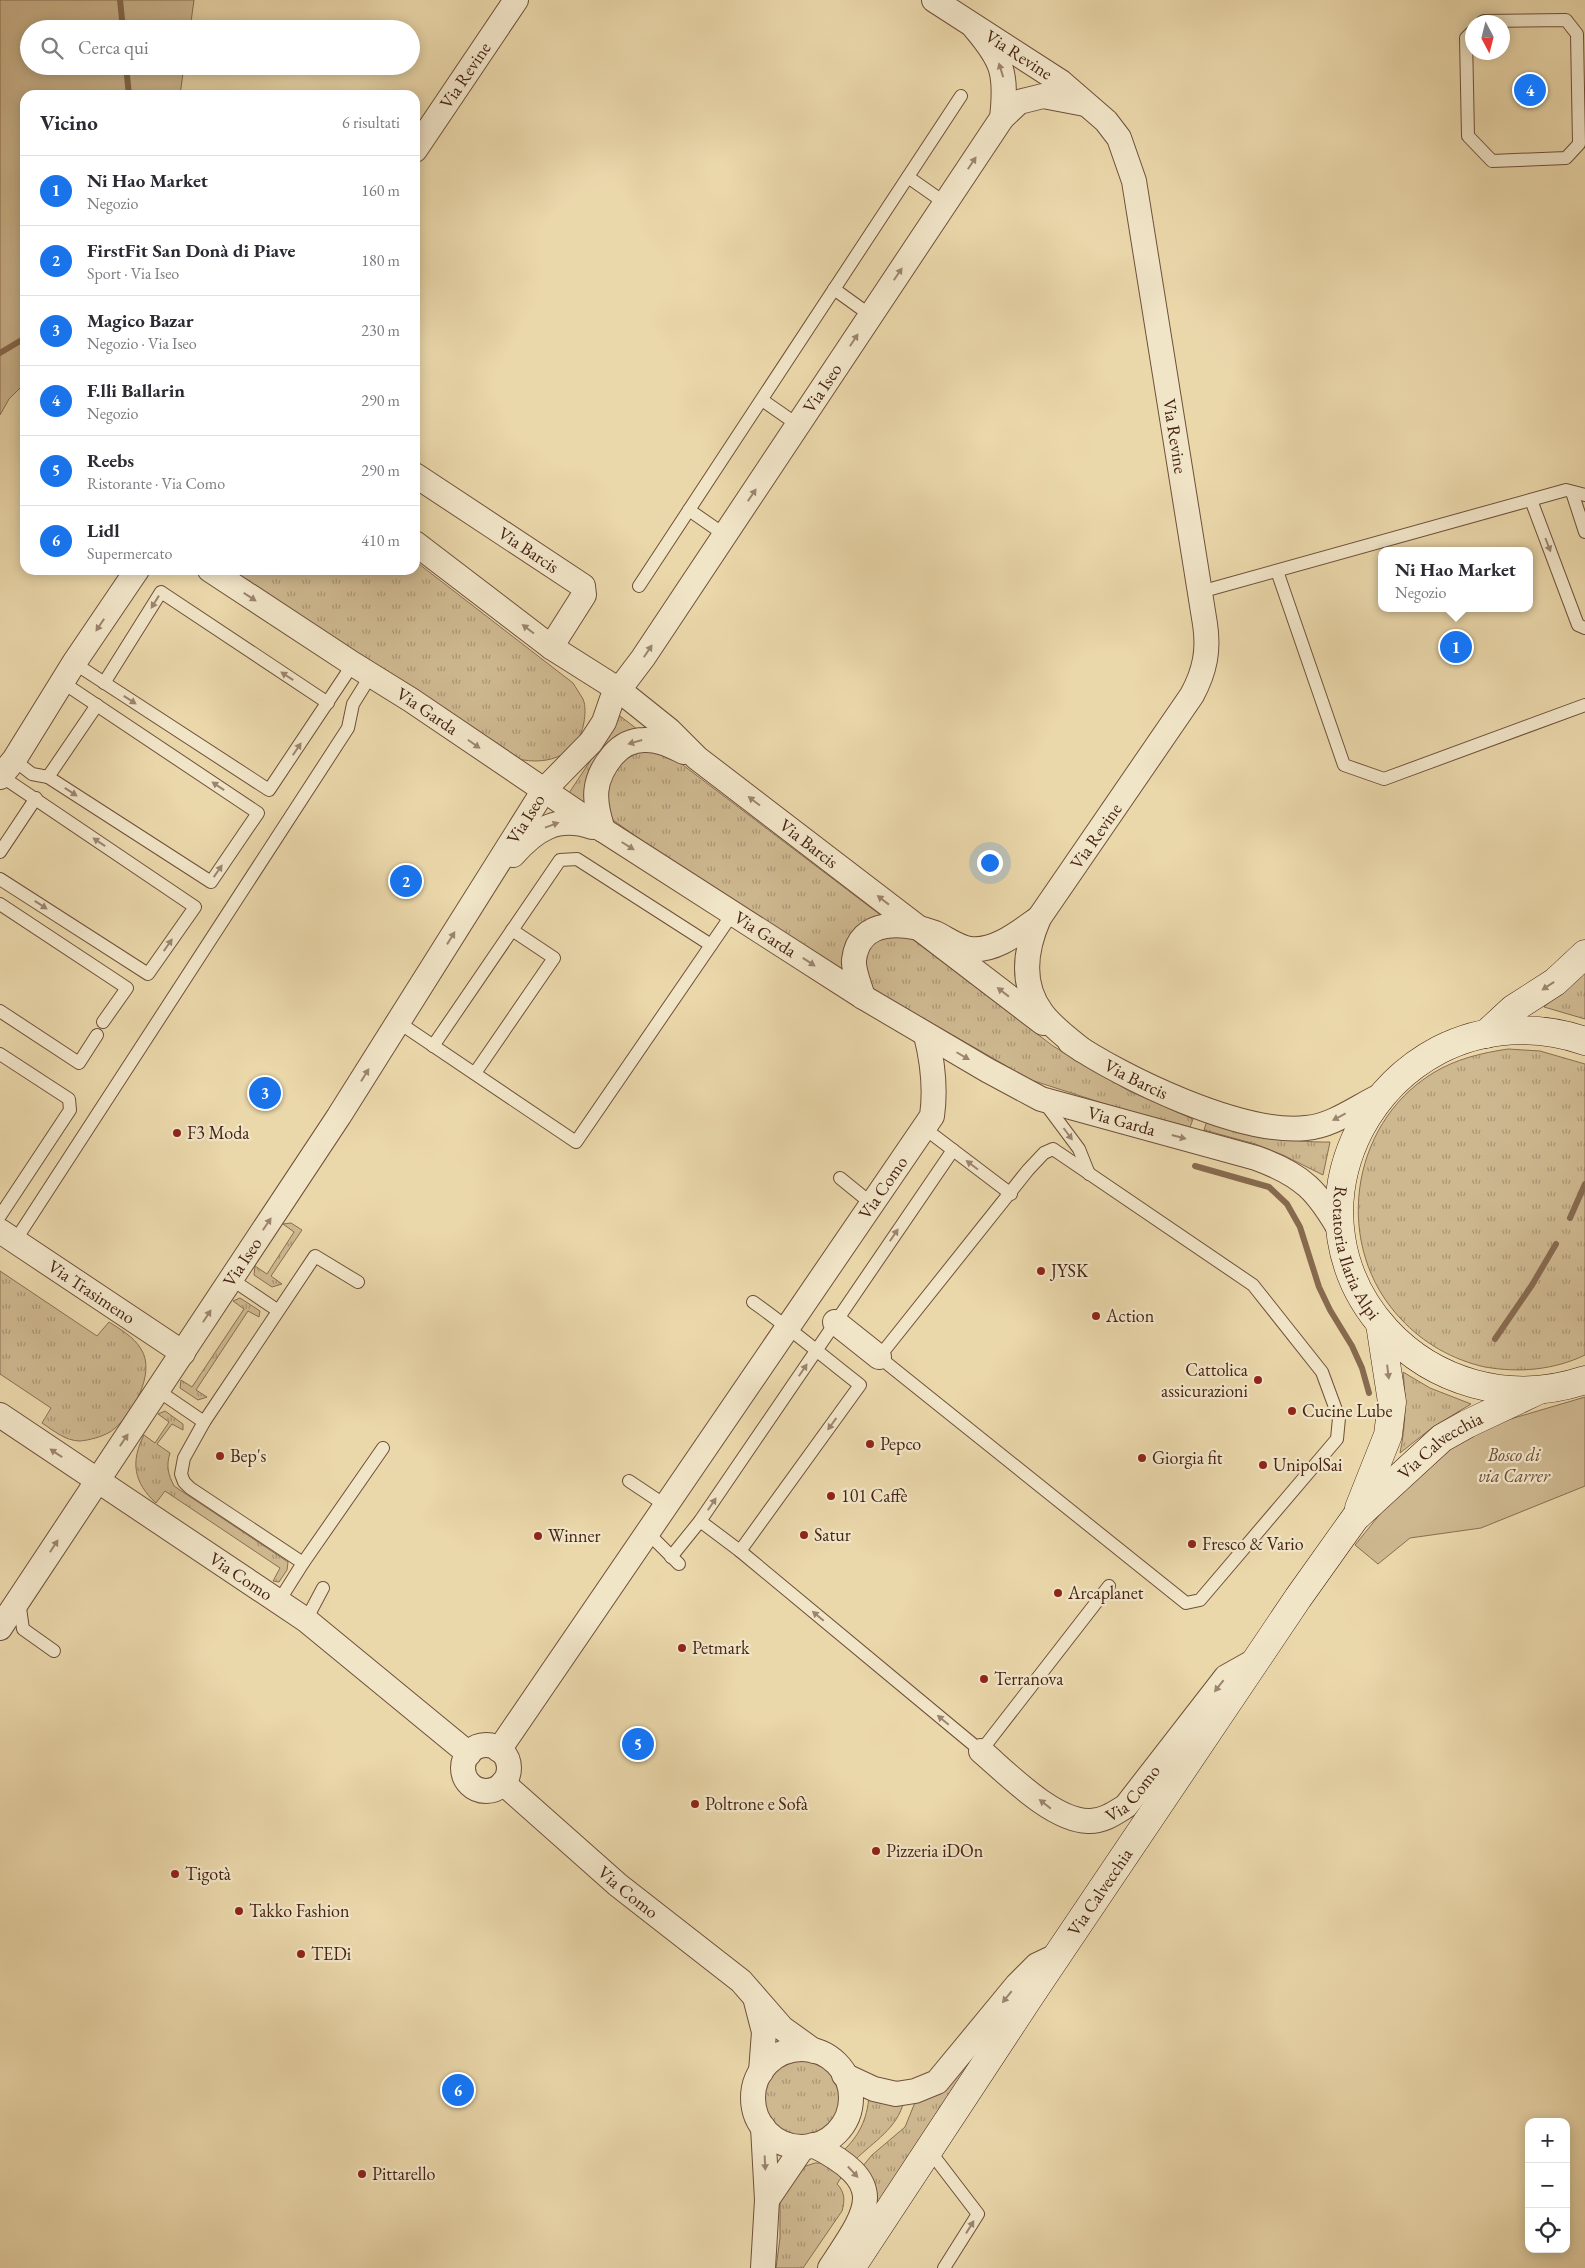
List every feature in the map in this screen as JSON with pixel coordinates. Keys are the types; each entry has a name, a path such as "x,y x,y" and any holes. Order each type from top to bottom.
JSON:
{"main road":[{"path":"1486,1034 1513,1009 1555,982 1585,954"},
{"name":"Rotatoria Ilaria Alpi","path":"1585,1041 1541,1031 1519,1030 1486,1034 1451,1044 1429,1056 1404,1074 1382,1095 1363,1124 1348,1161 1341,1200 1342,1234 1354,1279 1367,1305 1380,1324 1416,1358 1456,1379 1498,1390 1537,1391 1585,1380"},
{"name":"Via Calvecchia","path":"851,2268 892,2203 1058,1955 1355,1518 1388,1436 1392,1402 1380,1324"},
{"name":"Via Calvecchia","path":"1355,1518 1442,1438 1537,1391"}],"street":[{"name":"Via Revine","path":"420,143 516,0"},
{"name":"Via Revine","path":"934,0 1061,82 1106,121 1119,138 1134,181 1208,641 1200,680 1182,711 1039,918 1029,941 1026,962 1027,977 1032,996 1042,1014 1082,1050"},
{"name":"Via Iseo","path":"0,1628 338,1116 544,790 587,747 604,722 612,699 643,658 1002,118 1005,89 1003,71 991,46 974,27"},
{"path":"1002,118 1019,102 1043,96 1085,104"},
{"name":"Via Barcis","path":"420,478 583,586 584,595 551,647"},
{"name":"Via Barcis","path":"420,547 551,647 619,690 669,730 697,758 1056,1033 1112,1068 1180,1099 1247,1122 1278,1128 1306,1128 1323,1125 1382,1095"},
{"path":"5,771 134,575"},
{"name":"Via Garda","path":"218,575 603,830 863,997 926,1035 1041,1099 1256,1158 1282,1167 1303,1180 1318,1197 1342,1234"},
{"path":"572,661 596,699 596,715 587,747"},
{"name":"Via Barcis","path":"603,830 597,812 596,792 599,775 616,752 628,743 644,740 660,741 697,758"},
{"name":"Via Iseo","path":"512,770 552,771 587,747"},
{"name":"Via Iseo","path":"479,894 523,843 544,828 566,821 603,830"},
{"name":"Via Revine","path":"922,930 970,949 992,946 1009,939 1039,918"},
{"name":"Via Barcis","path":"863,997 854,962 857,947 866,935 880,926 905,925 922,930"},
{"name":"Via Como","path":"499,1750 928,1122 935,1095 934,1068 926,1035"},
{"name":"Via Trasimeno","path":"8,1236 182,1353"},
{"path":"835,1322 879,1357"},
{"name":"Via Como","path":"0,1415 306,1620 469,1754"},
{"name":"Via Como","path":"981,1752 1058,1814 1089,1821 1111,1816 1126,1806 1226,1677 1258,1659"},
{"path":"480,1746 491,1746 499,1750 507,1759 509,1766 503,1783 496,1789 487,1791 476,1789 469,1784 464,1767 469,1754 480,1746"},
{"name":"Via Como","path":"503,1783 618,1885 741,1981 782,2028 814,2051 831,2059 844,2074 874,2089 896,2094 915,2091 937,2082 1017,1985 1037,1965 1058,1955"},
{"name":"Via Como","path":"755,1997 764,2032 761,2072"},
{"name":"Via Como","path":"763,2127 756,2116 753,2098 755,2084 761,2072 781,2054 794,2050 814,2051"},
{"path":"767,2200 808,2146 828,2139 846,2119 850,2106 850,2093 844,2074"},
{"path":"763,2127 781,2142 808,2146 838,2158 852,2170 862,2184 866,2198 861,2220 830,2268"},
{"path":"763,2127 767,2200 763,2268"}],"lane":[{"path":"1466,60 1468,136 1492,161 1566,158 1580,144 1582,84 1577,34 1566,20 1510,21"},
{"path":"639,586 961,96"},
{"path":"908,177 945,203"},
{"path":"834,289 870,315"},
{"path":"762,400 798,425"},
{"path":"1200,592 1566,490 1585,495"},
{"path":"1572,492 1585,532"},
{"path":"1531,500 1578,625 1585,628"},
{"path":"690,510 725,535"},
{"path":"1277,571 1344,765 1384,779 1585,706"},
{"path":"104,683 161,592 328,703"},
{"path":"68,673 104,683 269,790 328,703 362,670"},
{"path":"8,1236 348,728 362,670"},
{"path":"5,771 48,778 211,882 258,813 97,705 68,673"},
{"path":"48,778 97,705"},
{"path":"0,879 148,974 195,906 36,798 5,771"},
{"path":"0,852 36,798"},
{"path":"433,1046 560,860 577,859 711,945"},
{"path":"0,904 127,988 104,1022"},
{"path":"398,1022 576,1142 733,913"},
{"path":"475,1074 554,958 512,930"},
{"path":"0,1011 79,1063 97,1035"},
{"path":"0,1054 68,1099 70,1110 0,1216"},
{"path":"1041,1099 1080,1149 1089,1174"},
{"path":"928,1122 953,1150 1011,1194"},
{"path":"1053,1149 1253,1284 1322,1372 1339,1418 1337,1438 1200,1600 1186,1603 879,1357 1011,1194 1028,1170 1044,1153 1053,1149"},
{"path":"647,1532 675,1560 953,1150"},
{"path":"840,1178 872,1204"},
{"path":"303,1562 184,1482 180,1474 184,1458 204,1422 277,1310 315,1256 358,1282"},
{"path":"231,1279 277,1310"},
{"path":"740,1551 860,1385 789,1328 752,1302"},
{"path":"157,1390 204,1422"},
{"path":"279,1602 303,1562 383,1448"},
{"path":"629,1481 665,1505"},
{"path":"700,1521 740,1551 981,1752 1109,1586"},
{"path":"306,1620 323,1588"},
{"path":"19,1599 22,1629 54,1651"},
{"path":"929,2150 978,2214 944,2268"}],"green space":[{"path":"0,0 194,0 191,20 20,20 20,75 183,75 181,90 20,90 20,388 9,399 0,415"},
{"path":"420,565 573,683 583,699 585,716 580,735 566,752 557,757 535,761 511,757 234,575 420,575"},
{"path":"620,716 637,729 585,803 569,793"},
{"path":"639,747 675,759 1053,1046 1129,1091 1193,1119 1190,1127 1127,1111 1031,1080 876,991 694,878 613,820 604,803 604,788 622,757"},
{"path":"1585,969 1585,1019 1544,1007"},
{"path":"1508,1049 1540,1051 1585,1064 1585,1355 1549,1367 1523,1370 1485,1367 1461,1360 1429,1343 1410,1328 1379,1290 1365,1258 1359,1224 1360,1189 1368,1155 1383,1123 1404,1096 1433,1073 1451,1064 1478,1055"},
{"path":"1207,1121 1283,1139 1330,1142 1323,1175 1283,1155 1255,1144 1204,1130"},
{"path":"291,1223 302,1230 271,1276 282,1284 272,1287 254,1275 255,1266 267,1274 294,1232 283,1224"},
{"path":"0,1271 97,1336 109,1322 135,1341 141,1349 145,1359 146,1370 144,1382 133,1406 110,1432 80,1441 60,1435 42,1423 51,1408 0,1374"},
{"path":"240,1298 260,1311 259,1317 248,1311 196,1390 207,1397 198,1400 180,1388 181,1380 192,1387 244,1309 233,1301"},
{"path":"1403,1372 1430,1388 1471,1404 1433,1427 1400,1453 1405,1412"},
{"name":"Bosco di via Carrer","path":"1585,1397 1585,1486 1481,1528 1410,1538 1378,1564 1355,1545 1385,1508 1451,1443 1497,1423"},
{"path":"165,1411 183,1424 183,1430 172,1424 157,1444 170,1453 168,1470 174,1486 288,1562 287,1570 279,1582 273,1581 280,1568 165,1491 156,1503 143,1488 137,1472 137,1454 144,1435 155,1443 169,1422 158,1414"},
{"path":"983,2045 873,2213 862,2167 872,2155 905,2127 916,2100"},
{"path":"802,2060 817,2063 834,2077 838,2084 841,2099 838,2114 824,2131 817,2135 802,2138 787,2135 770,2121 766,2114 763,2099 766,2084 780,2067 787,2063"},
{"path":"869,2096 904,2101 901,2111 890,2127 855,2160 842,2152 861,2127"},
{"path":"815,2163 826,2163 844,2173 837,2184 842,2190 844,2197 842,2211 803,2268 776,2268 780,2238 780,2202 797,2169"}],"waterway":[{"path":"120,0 122,20"},
{"path":"127,75 128,90"},
{"path":"0,353 20,341"},
{"path":"1195,1166 1269,1187 1287,1204 1300,1227 1319,1287 1330,1310 1352,1346 1362,1368 1369,1393"},
{"path":"1570,1218 1585,1184"},
{"path":"1495,1339 1532,1285 1556,1244"}],"place":[{"name":"F.lli Ballarin","path":"1530,90"},
{"name":"Ni Hao Market","path":"1456,647"},
{"name":"FirstFit San Donà di Piave","path":"406,881"},
{"name":"Magico Bazar","path":"265,1093"},
{"name":"F3 Moda","path":"177,1133"},
{"name":"JYSK","path":"1041,1271"},
{"name":"Action","path":"1096,1316"},
{"name":"Cattolica assicurazioni","path":"1258,1380"},
{"name":"Cucine Lube","path":"1292,1411"},
{"name":"Pepco","path":"870,1444"},
{"name":"Bep's","path":"220,1456"},
{"name":"Giorgia fit","path":"1142,1458"},
{"name":"UnipolSai","path":"1263,1465"},
{"name":"101 Caffè","path":"831,1496"},
{"name":"Satur","path":"804,1535"},
{"name":"Winner","path":"538,1536"},
{"name":"Fresco & Vario","path":"1192,1544"},
{"name":"Arcaplanet","path":"1058,1593"},
{"name":"Petmark","path":"682,1648"},
{"name":"Terranova","path":"984,1679"},
{"name":"Reebs","path":"638,1744"},
{"name":"Poltrone e Sofà","path":"695,1804"},
{"name":"Pizzeria iDOn","path":"876,1851"},
{"name":"Tigotà","path":"175,1874"},
{"name":"Takko Fashion","path":"239,1911"},
{"name":"TEDi","path":"301,1954"},
{"name":"Lidl","path":"458,2090"},
{"name":"Pittarello","path":"362,2174"}]}
